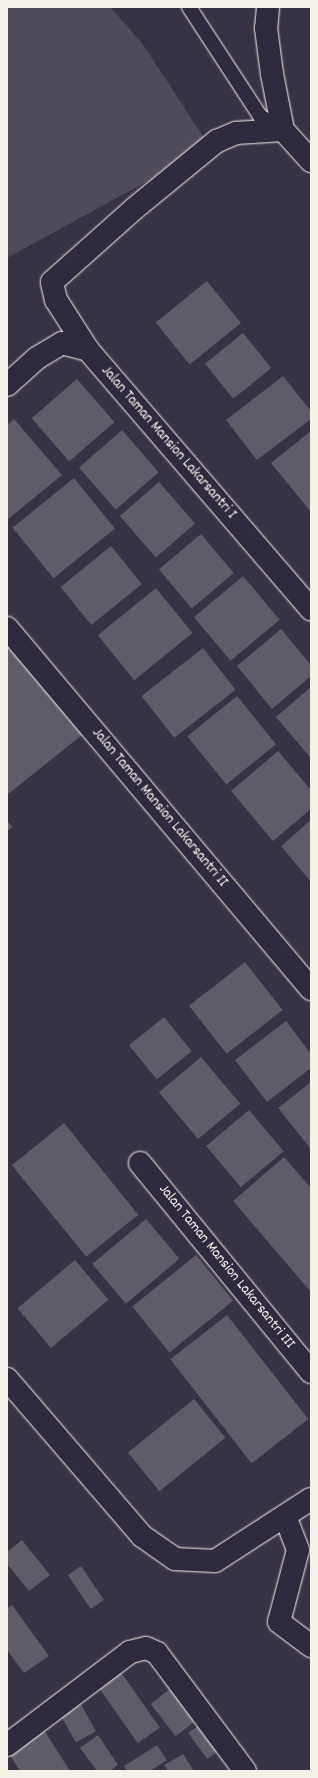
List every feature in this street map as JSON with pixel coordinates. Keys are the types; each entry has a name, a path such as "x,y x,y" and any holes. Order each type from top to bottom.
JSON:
{"street":[{"path":"268,7 266,28 272,74 283,130 311,162"},
{"name":"Jalan Taman Mansion Lakarsantri I","path":"283,130 236,134 217,141 135,208 52,282 56,300 88,350 311,609"},
{"path":"7,385 37,358 62,344 88,350"},
{"name":"Jalan Taman Mansion Lakarsantri II","path":"7,628 311,989"},
{"name":"Jalan Taman Mansion Lakarsantri III","path":"140,1163 311,1372"},
{"path":"7,1379 142,1536 175,1559 216,1561 311,1499"},
{"path":"285,1516 298,1550 279,1622 311,1646"},
{"path":"7,1745 130,1652 146,1648 157,1653 245,1771"}],"lane":[{"path":"189,7 260,116 283,130"}],"shaded area":[{"path":"7,7 110,7 142,43 210,147 7,258"}],"building":[{"path":"207,281 241,323 190,365 156,323"},
{"path":"243,333 271,368 233,399 205,364"},
{"path":"283,376 311,411 311,419 257,460 226,420"},
{"path":"77,379 114,422 69,461 32,418"},
{"path":"14,419 62,475 7,520 7,425"},
{"path":"122,430 159,472 116,510 79,467"},
{"path":"311,431 311,512 271,463"},
{"path":"74,478 115,529 54,578 13,528"},
{"path":"159,482 195,524 156,558 120,516"},
{"path":"201,534 234,573 192,608 159,569"},
{"path":"111,546 142,584 91,625 60,587"},
{"path":"243,576 280,620 231,661 194,617"},
{"path":"156,588 193,633 134,680 98,635"},
{"path":"281,629 311,665 311,676 272,709 237,666"},
{"path":"7,642 82,735 7,795"},
{"path":"203,648 236,690 174,738 142,696"},
{"path":"311,687 311,756 310,757 276,717"},
{"path":"237,696 276,744 226,784 187,736"},
{"path":"278,751 311,790 311,809 273,841 231,791"},
{"path":"7,820 12,827 7,831"},
{"path":"311,820 311,882 281,846"},
{"path":"245,962 283,1010 227,1054 189,1006"},
{"path":"164,1017 192,1051 157,1080 129,1045"},
{"path":"286,1021 311,1054 311,1068 267,1102 235,1060"},
{"path":"201,1057 240,1104 198,1139 159,1092"},
{"path":"311,1082 311,1149 278,1108"},
{"path":"249,1110 284,1151 241,1187 206,1146"},
{"path":"64,1123 138,1215 86,1257 12,1165"},
{"path":"284,1157 311,1188 311,1292 233,1201"},
{"path":"146,1219 179,1259 126,1304 92,1264"},
{"path":"196,1255 233,1301 169,1352 132,1307"},
{"path":"75,1260 108,1300 51,1348 18,1308"},
{"path":"227,1315 308,1419 252,1463 170,1359"},
{"path":"194,1399 225,1438 159,1491 128,1452"},
{"path":"22,1540 50,1575 29,1591 7,1564 7,1552"},
{"path":"81,1566 104,1600 91,1609 68,1575"},
{"path":"12,1605 49,1656 24,1673 7,1650 7,1608"},
{"path":"118,1668 160,1728 138,1743 96,1683"},
{"path":"171,1688 196,1720 176,1736 151,1704"},
{"path":"78,1699 96,1731 76,1743 58,1710"},
{"path":"202,1723 221,1749 207,1759 188,1733"},
{"path":"44,1730 70,1771 20,1771 10,1755"},
{"path":"98,1735 118,1765 110,1771 97,1771 80,1748"},
{"path":"157,1745 167,1760 150,1771 127,1771 124,1766"},
{"path":"183,1754 194,1771 168,1771 164,1765"}]}
